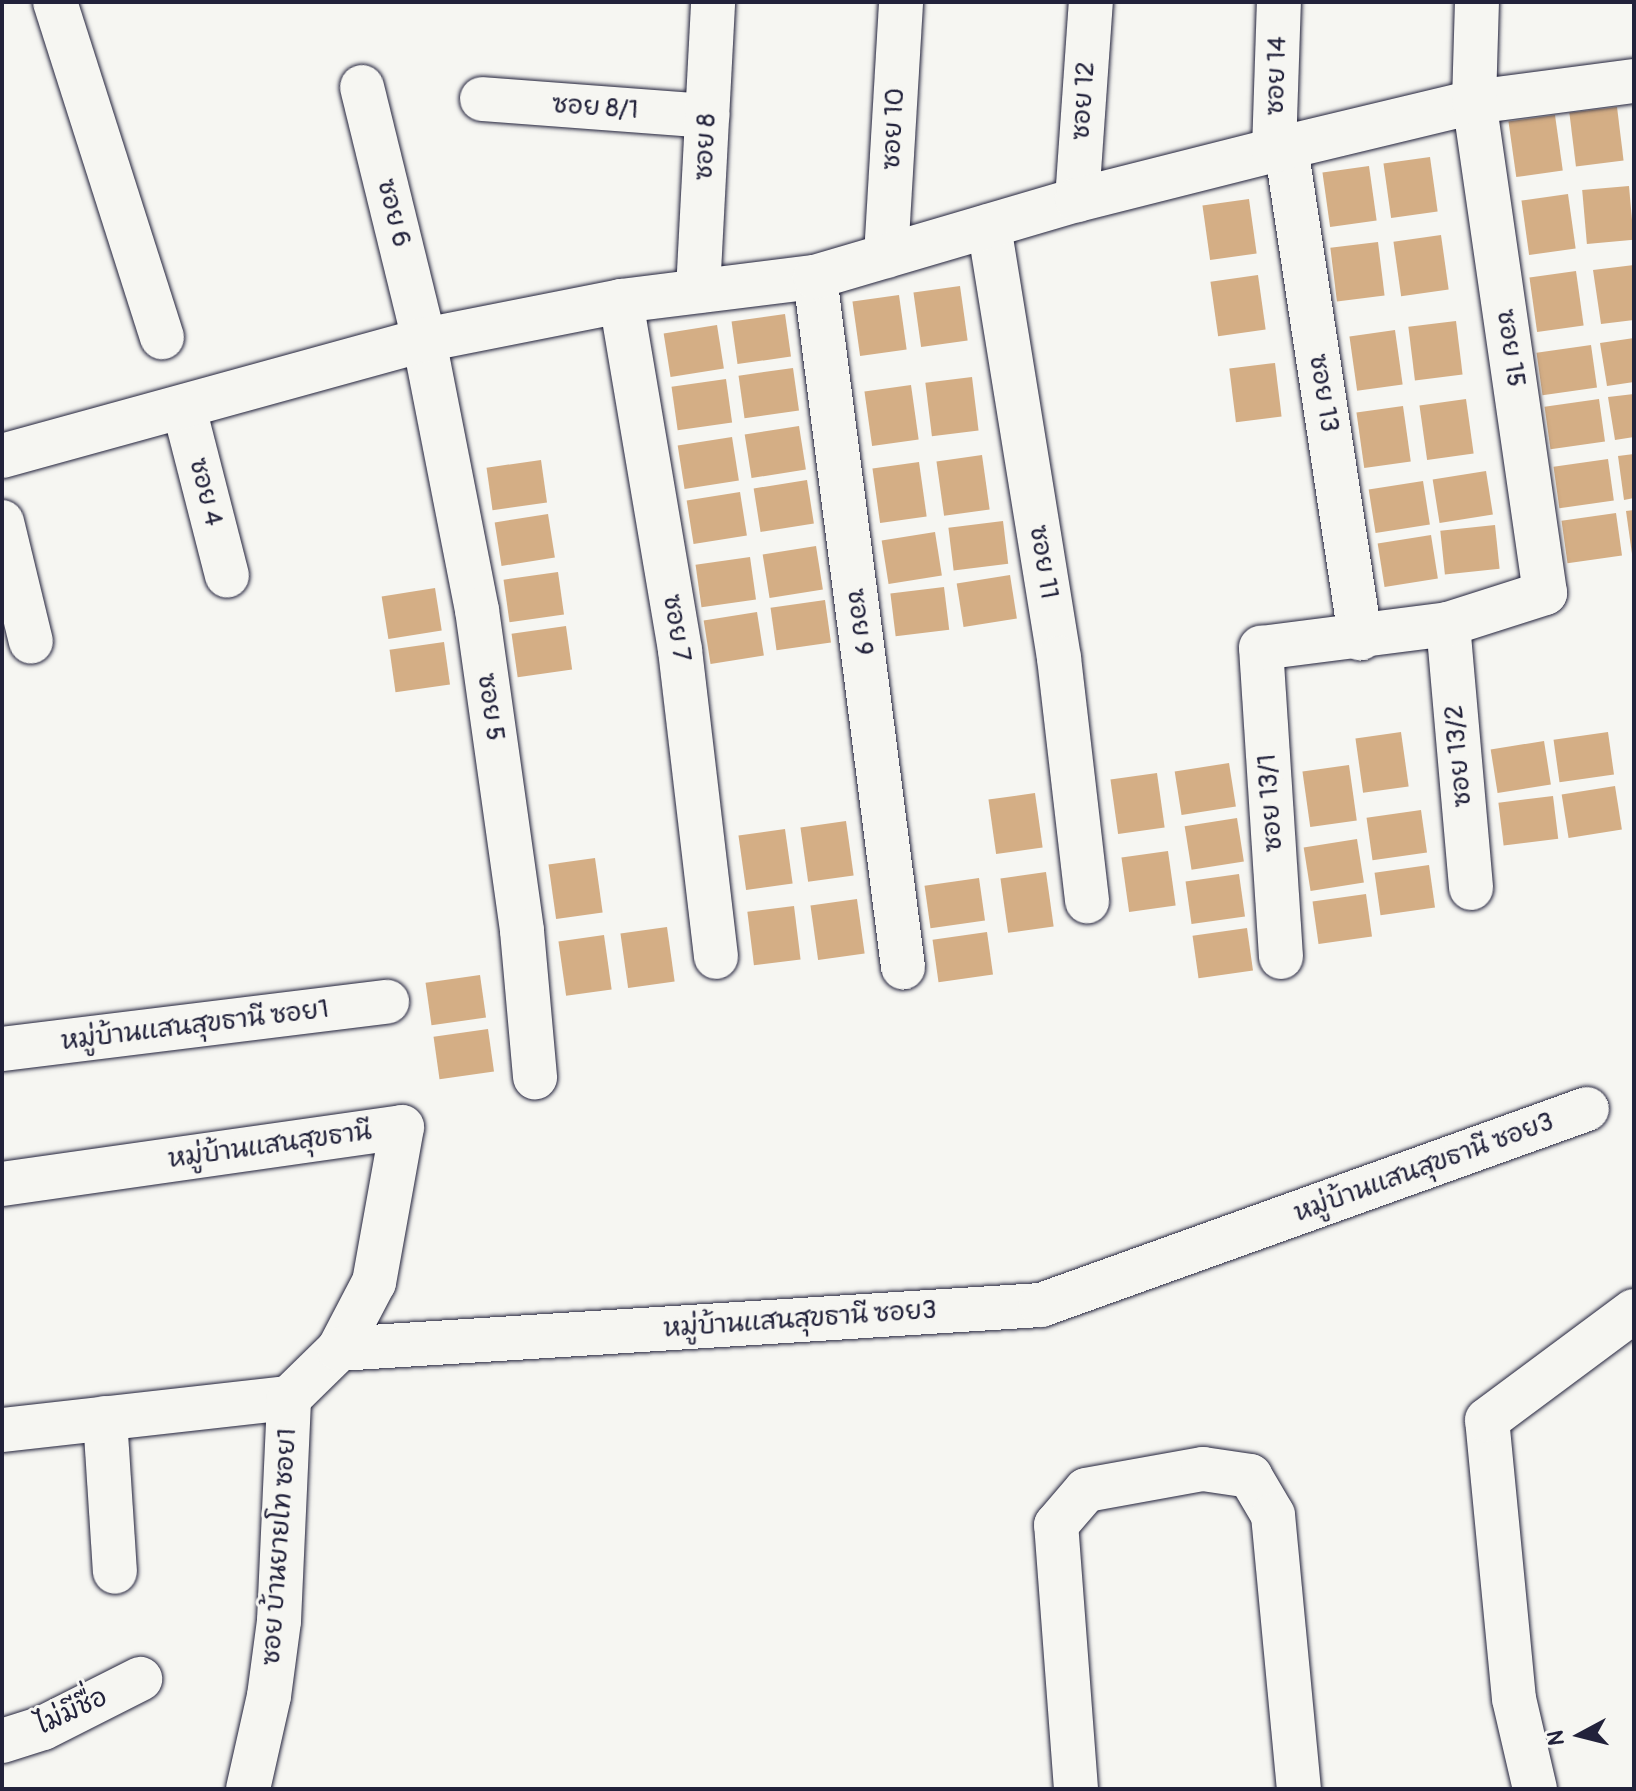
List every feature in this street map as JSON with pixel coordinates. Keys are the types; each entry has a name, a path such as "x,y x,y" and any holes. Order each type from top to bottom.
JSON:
{"street":[{"path":"55,2 162,337"},
{"name":"ซอย 8","path":"698,291 713,2"},
{"name":"ซอย 10","path":"886,256 901,2"},
{"name":"ซอย 12","path":"1077,200 1091,2"},
{"name":"ซอย 14","path":"1279,2 1280,149"},
{"name":"ซอย 15","path":"1448,624 1545,593 1474,102 1477,2"},
{"path":"2,456 424,340 621,301 815,277 1077,200 1474,102 1634,81"},
{"name":"ซอย 6","path":"362,87 424,340"},
{"name":"ซอย 8/1","path":"482,99 707,116"},
{"name":"ซอย 13","path":"1280,149 1360,638"},
{"name":"ซอย 11","path":"989,226 1059,658 1087,901"},
{"name":"ซอย 9","path":"815,277 903,967"},
{"name":"ซอย 7","path":"621,301 680,650 716,957"},
{"name":"ซอย 5","path":"424,340 477,610 522,931 535,1077"},
{"name":"ซอย 4","path":"184,408 227,576"},
{"path":"2,522 31,642"},
{"path":"1360,638 1448,624"},
{"name":"ซอย 13/2","path":"1448,624 1471,888"},
{"name":"ซอย 13/1","path":"1281,957 1261,648 1360,638"},
{"name":"หมู่บ้านแสนสุขธานี ซอย1","path":"2,1049 387,1002"},
{"name":"หมู่บ้านแสนสุขธานี ซอย3","path":"339,1349 1041,1305 1587,1109"},
{"name":"หมู่บ้านแสนสุขธานี","path":"2,1184 402,1127 374,1282 339,1349"},
{"path":"1535,1789 1514,1699 1487,1420 1634,1311"},
{"path":"2,1430 289,1398 339,1349"},
{"name":"ซอย บ้านยายโท ซอย1","path":"248,1789 269,1696 279,1621 289,1398"},
{"path":"105,1418 115,1572"},
{"path":"1076,1789 1056,1525 1086,1490 1203,1469 1250,1476 1273,1515 1299,1789"},
{"name":"ไม่มีชื่อ","path":"2,1741 43,1728 140,1679"}],"building":[{"path":"1617,107 1624,161 1576,166 1569,113"},
{"path":"1555,115 1563,170 1516,177 1508,122"},
{"path":"1430,157 1438,211 1391,218 1383,164"},
{"path":"1369,166 1377,220 1330,227 1322,173"},
{"path":"1629,186 1634,240 1587,244 1582,190"},
{"path":"1568,194 1576,248 1529,255 1521,201"},
{"path":"1249,199 1257,253 1210,260 1202,206"},
{"path":"1441,235 1449,289 1401,296 1393,242"},
{"path":"1378,242 1385,296 1337,301 1330,248"},
{"path":"1634,265 1634,320 1601,324 1593,270"},
{"path":"1576,271 1584,325 1537,332 1529,278"},
{"path":"1258,275 1266,329 1218,336 1210,282"},
{"path":"960,286 968,340 921,347 913,293"},
{"path":"899,295 907,349 860,356 852,302"},
{"path":"785,314 791,357 738,364 732,322"},
{"path":"1456,321 1463,375 1415,380 1408,327"},
{"path":"717,325 724,368 671,377 664,333"},
{"path":"1395,330 1403,384 1357,391 1349,336"},
{"path":"1634,338 1634,382 1607,386 1600,343"},
{"path":"1591,345 1597,388 1543,395 1537,353"},
{"path":"1275,363 1282,417 1236,422 1229,369"},
{"path":"793,368 799,411 745,418 739,376"},
{"path":"972,377 979,431 932,436 925,383"},
{"path":"726,379 732,423 678,430 672,387"},
{"path":"911,385 919,439 872,446 864,392"},
{"path":"1634,394 1634,437 1615,440 1608,397"},
{"path":"1466,399 1474,453 1427,460 1419,406"},
{"path":"1599,399 1605,442 1551,449 1545,407"},
{"path":"1403,406 1411,461 1364,468 1356,413"},
{"path":"799,426 806,469 752,478 745,435"},
{"path":"732,437 739,480 685,489 678,446"},
{"path":"1634,454 1634,498 1624,500 1618,456"},
{"path":"982,455 990,509 944,516 936,461"},
{"path":"1608,459 1614,501 1559,508 1554,467"},
{"path":"541,460 547,503 493,510 487,468"},
{"path":"919,462 927,516 880,523 872,469"},
{"path":"1486,471 1493,514 1440,523 1433,479"},
{"path":"807,480 814,523 761,532 754,488"},
{"path":"1423,481 1430,524 1376,533 1369,490"},
{"path":"740,492 747,535 694,544 687,500"},
{"path":"1634,510 1634,554 1632,554 1626,511"},
{"path":"1616,513 1622,556 1568,563 1562,521"},
{"path":"548,514 555,557 502,566 495,522"},
{"path":"1003,521 1008,564 954,570 948,528"},
{"path":"1495,525 1500,569 1445,575 1440,531"},
{"path":"935,532 942,575 889,584 882,540"},
{"path":"1431,535 1438,578 1385,587 1378,543"},
{"path":"816,546 823,589 770,598 763,554"},
{"path":"750,557 756,600 702,607 696,565"},
{"path":"558,572 564,615 510,622 504,580"},
{"path":"1010,575 1017,618 964,627 957,583"},
{"path":"944,587 949,630 896,636 890,594"},
{"path":"435,588 442,630 388,639 382,596"},
{"path":"825,600 831,643 777,650 771,608"},
{"path":"757,612 764,655 711,664 704,620"},
{"path":"566,626 572,670 518,677 512,634"},
{"path":"444,642 450,685 396,692 390,650"},
{"path":"1401,732 1409,786 1363,793 1355,738"},
{"path":"1608,732 1614,775 1560,782 1554,740"},
{"path":"1544,741 1551,784 1498,793 1491,749"},
{"path":"1229,763 1236,806 1182,815 1175,772"},
{"path":"1349,765 1357,820 1310,827 1302,772"},
{"path":"1157,773 1165,827 1118,834 1110,780"},
{"path":"1615,786 1622,829 1569,838 1562,794"},
{"path":"1035,793 1043,847 996,854 988,800"},
{"path":"1553,796 1558,839 1504,845 1498,803"},
{"path":"1421,810 1427,853 1373,860 1367,818"},
{"path":"1237,818 1244,861 1192,870 1185,826"},
{"path":"846,821 854,875 808,882 800,827"},
{"path":"785,829 793,883 746,890 738,836"},
{"path":"1357,839 1364,882 1311,891 1304,847"},
{"path":"1168,851 1176,905 1129,912 1121,858"},
{"path":"595,858 603,912 556,919 548,865"},
{"path":"1429,865 1435,908 1381,915 1375,873"},
{"path":"1046,872 1054,926 1008,933 1000,878"},
{"path":"1239,874 1245,917 1192,924 1186,882"},
{"path":"979,878 985,921 931,928 925,886"},
{"path":"1366,894 1372,937 1319,944 1313,902"},
{"path":"857,899 865,953 818,960 810,906"},
{"path":"794,906 801,960 754,965 747,912"},
{"path":"667,927 675,981 628,988 620,934"},
{"path":"1247,928 1253,971 1199,978 1193,936"},
{"path":"987,932 993,975 939,982 933,940"},
{"path":"604,935 612,989 566,996 558,941"},
{"path":"480,975 486,1018 432,1025 426,983"},
{"path":"488,1029 494,1072 440,1079 434,1037"}]}
